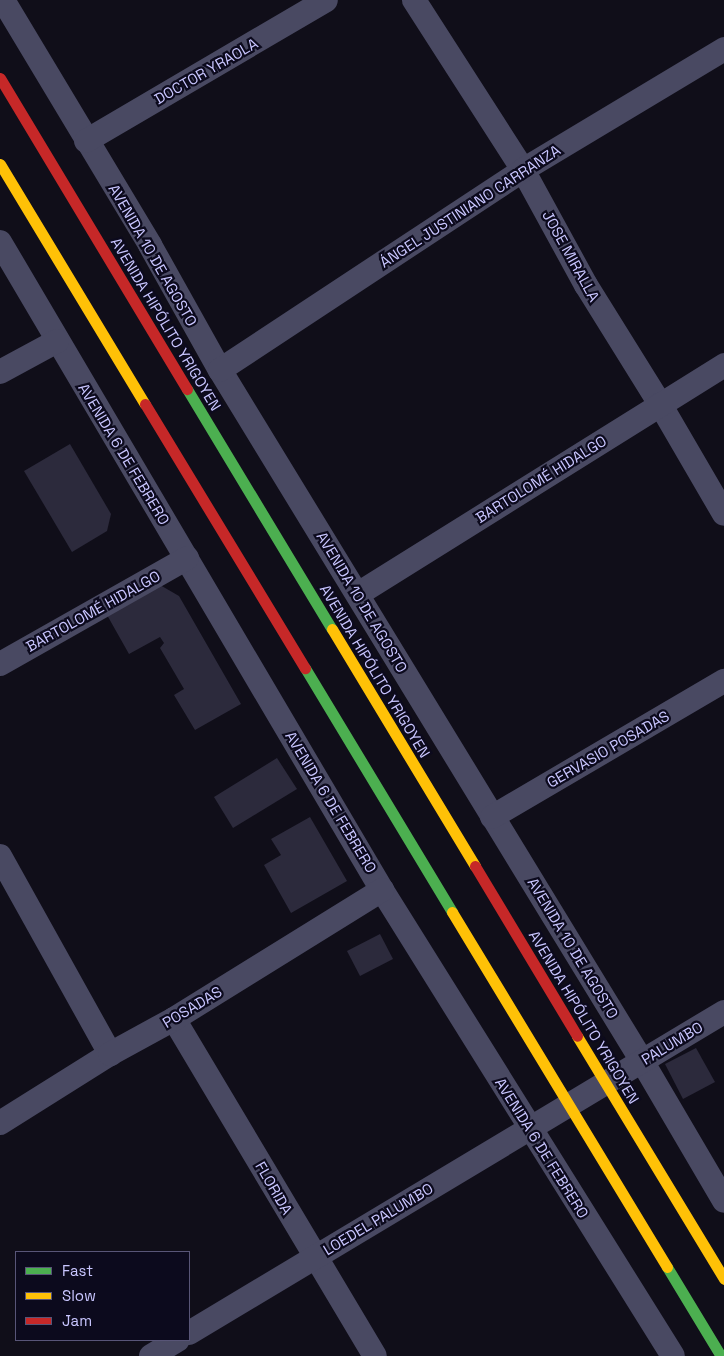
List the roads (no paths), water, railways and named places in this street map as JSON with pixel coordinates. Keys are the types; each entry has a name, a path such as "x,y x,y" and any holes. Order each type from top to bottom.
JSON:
{"main road":[{"name":"AVENIDA HIPÓLITO YRIGOYEN","path":"0,78 724,1279"},
{"path":"0,164 568,1106 721,1356"}],"street":[{"name":"AVENIDA 10 DE AGOSTO","path":"3,0 150,245 220,370 642,1061 724,1201"},
{"name":"DOCTOR YRAOLA","path":"86,141 326,0"},
{"name":"JOSE MIRALLA","path":"414,0 523,170 586,285 660,404 724,514"},
{"name":"ÁNGEL JUSTINIANO CARRANZA","path":"220,370 523,170 724,49"},
{"name":"AVENIDA 6 DE FEBRERO","path":"0,242 382,890 529,1129 673,1356"},
{"path":"0,372 57,341"},
{"name":"BARTOLOMÉ HIDALGO","path":"358,594 724,365"},
{"name":"BARTOLOMÉ HIDALGO","path":"0,664 187,558"},
{"name":"GERVASIO POSADAS","path":"492,817 724,681"},
{"path":"0,856 110,1054"},
{"name":"POSADAS","path":"0,1123 110,1054 174,1019 382,890"},
{"name":"PALUMBO","path":"568,1106 724,1012"},
{"name":"FLORIDA","path":"174,1019 375,1356"},
{"name":"LOEDEL PALUMBO","path":"190,1332 314,1256 568,1106"},
{"path":"152,1356 176,1341"}]}
